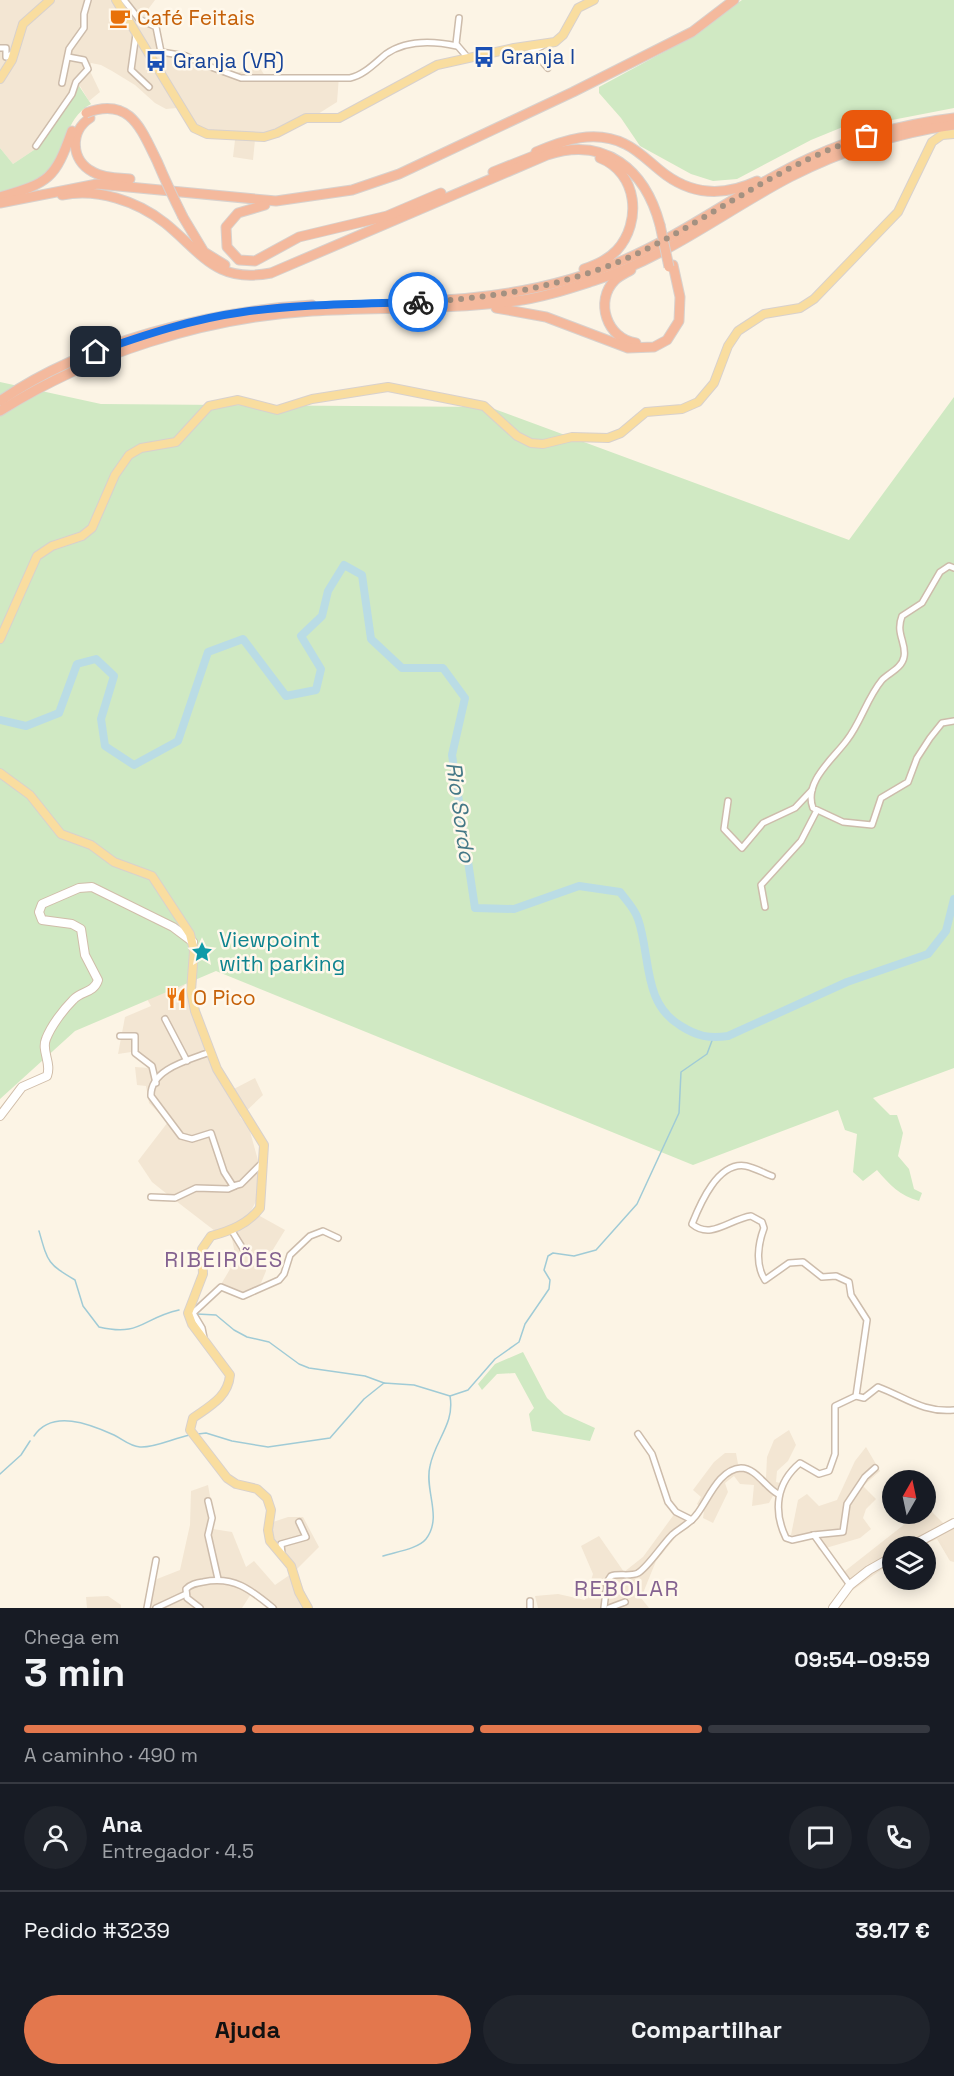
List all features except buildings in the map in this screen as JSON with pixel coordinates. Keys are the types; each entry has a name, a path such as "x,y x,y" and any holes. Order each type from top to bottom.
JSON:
{"highway":[{"path":"0,198 90,181 132,182 265,198 291,198 347,189 373,181 658,46 699,23 729,0"},
{"path":"0,204 97,184 123,184 248,200 300,200 352,190 399,174 542,108 684,36 717,16 734,0"},
{"path":"0,198 30,189 55,171 67,150 73,129 88,115 104,107 115,108 136,122 192,243 215,267"},
{"path":"88,115 77,131 75,149 82,164 93,172 210,192"},
{"path":"0,401 53,371 96,352 191,322 242,312 309,306 451,300 514,293 585,276 626,259 787,170 854,140 954,118"},
{"path":"0,411 58,378 101,360 141,345 195,330 309,311 446,307 516,301 596,280 653,256 790,177 881,135 954,125"},
{"path":"0,204 66,194 96,194 117,199 148,211 164,222 209,265 245,276 271,273 576,138 612,140 639,153 682,185 713,193 737,190 777,171 787,170"},
{"path":"446,307 458,310 491,308 519,310 546,317 628,348 644,349 667,340 679,321 680,304 662,224 647,190 637,176 617,159 591,150 558,151 532,158"},
{"path":"514,293 519,288 574,274 606,259 622,243 633,219 633,201 626,181 606,161 574,153 532,158"},
{"path":"433,158 393,178 348,194 249,208 230,221 225,240 232,254 239,260 255,261 305,234 369,221 468,185"},
{"path":"180,217 195,241 218,262 232,268 257,270 381,221 406,208"},
{"path":"653,256 649,261 615,281 608,292 605,315 614,331 621,337 640,344 652,342 669,328 674,320 675,300 671,266"}],"main road":[{"path":"0,78 15,52 23,24 50,0"},
{"path":"116,0 192,126 200,132 211,135 264,137 306,118 339,118 434,66 517,47 546,45 561,37 578,8 594,0"},
{"path":"0,639 8,627 34,561 46,549 83,535 94,526 114,477 128,456 143,448 167,446 176,442 203,411 212,405 241,400 274,410 317,398 374,387 390,387 484,406 519,438 539,444 572,437 594,440 611,438 646,412 682,409 697,403 715,381 726,349 737,332 764,314 800,308 813,301 898,212 932,142 942,135 954,134"},
{"path":"0,773 30,795 61,834 90,844 116,863 151,875 180,917 193,942 191,998 221,1076 261,1138 264,1160 260,1208 232,1231 211,1236 202,1249 203,1274 188,1313 192,1324 230,1375 229,1384 220,1399 193,1418 190,1430 227,1478 236,1484 257,1489 267,1498 271,1510 269,1537 295,1575 299,1592 308,1608"}],"street":[{"path":"62,83 70,48 84,28 84,14 88,0"},
{"path":"123,0 128,10 127,19"},
{"path":"123,0 139,19 156,27 160,51 186,56 241,78 350,78 360,75 401,46 435,42 457,45 468,58"},
{"path":"457,45 459,18"},
{"path":"136,34 131,70 149,87"},
{"path":"546,45 520,57 540,59 548,68"},
{"path":"0,48 6,48 6,58 15,52"},
{"path":"36,146 72,94 76,82 87,71 88,66 84,60 68,57"},
{"path":"954,568 949,566 942,569 922,603 902,616 898,633 905,653 902,663 881,682 852,733 824,768 813,790 811,803 816,812 843,822 872,825 881,798 908,781 918,757 930,738 942,723 954,721"},
{"path":"728,801 724,828 743,848 763,823 794,808 813,790"},
{"path":"765,907 761,885 801,841 816,812"},
{"path":"0,1116 22,1087 47,1076 49,1067 44,1046 47,1037 73,999 94,988 98,980 85,956 81,929 72,924 42,920 39,912 42,904 79,888 90,887 167,924 193,942"},
{"path":"167,924 175,922 180,917"},
{"path":"165,1019 187,1061"},
{"path":"120,1036 135,1036 135,1053 152,1066 156,1083"},
{"path":"210,1052 163,1070 151,1096 176,1131 190,1139 211,1133 224,1172 230,1184 235,1186"},
{"path":"151,1197 175,1198 196,1188 228,1189 235,1186 264,1160"},
{"path":"772,1176 745,1166 728,1170 714,1182 692,1224 700,1231 710,1232 738,1218 751,1216 762,1222 764,1228 758,1245 760,1273 765,1280 789,1263 803,1262 822,1276 836,1276 849,1282 851,1296 867,1320 856,1396"},
{"path":"232,1231 245,1252"},
{"path":"204,1340 204,1331 193,1313 219,1288 226,1287 243,1296 283,1276 290,1255 314,1234 323,1231 338,1238"},
{"path":"875,1468 865,1477 847,1504 843,1532 792,1540 786,1538 777,1506 778,1494 792,1470 800,1463 819,1474 830,1471 835,1454 836,1406 856,1396 864,1398 879,1387 915,1406 939,1411 954,1410"},
{"path":"638,1434 652,1454 668,1502 676,1512 692,1520"},
{"path":"604,1608 607,1582 610,1576 635,1575 674,1533 692,1520 709,1493 728,1475 742,1468 755,1473 768,1489 778,1494"},
{"path":"208,1501 212,1518 208,1535 218,1579"},
{"path":"282,1556 281,1544 306,1537 299,1522"},
{"path":"930,1536 954,1523"},
{"path":"813,1535 850,1585"},
{"path":"147,1608 156,1560"},
{"path":"833,1608 850,1585 882,1564"},
{"path":"200,1608 189,1600 186,1589 192,1584 218,1579 243,1584 273,1608"},
{"path":"156,1608 186,1594"},
{"path":"530,1601 530,1608"},
{"path":"609,1608 626,1602"}],"shaded area":[{"path":"0,0 155,0 146,12 159,20 161,50 185,54 235,73 260,68 265,76 339,76 337,102 310,119 255,140 253,160 233,157 235,140 199,135 191,129 177,108 166,109 155,103 135,85 101,65 91,63 90,71 100,92 89,101 80,86 37,148 13,164 0,148"},
{"path":"183,980 200,1038 228,1092 255,1078 263,1095 240,1117 249,1128 261,1171 258,1197 251,1211 285,1230 266,1261 266,1271 261,1283 245,1298 220,1286 236,1259 231,1234 215,1231 167,1194 152,1182 138,1161 168,1122 149,1103 146,1086 137,1085 135,1067 149,1068 131,1052 118,1054 125,1017 151,1006 147,999"},
{"path":"789,1430 796,1445 788,1461 777,1471 776,1482 780,1483 769,1503 752,1506 754,1485 740,1484 734,1476 725,1483 728,1492 713,1523 703,1518 704,1511 697,1504 701,1497 693,1490 714,1462 725,1453 736,1453 738,1464 766,1478 767,1457 774,1440"},
{"path":"866,1447 880,1471 863,1486 876,1499 866,1509 863,1518 871,1529 860,1538 819,1550 812,1537 791,1535 798,1500 807,1494 819,1506 837,1500 855,1461"},
{"path":"208,1485 213,1513 213,1529 232,1532 246,1567 254,1561 275,1585 291,1574 279,1557 267,1524 288,1517 303,1517 319,1547 296,1570 311,1608 270,1608 251,1594 242,1608 145,1608 157,1579 180,1570 190,1525 191,1491"},
{"path":"678,1509 692,1517 656,1561 641,1598 649,1608 538,1608 535,1596 558,1594 585,1600 593,1574 581,1546 599,1536 624,1572 643,1557"},
{"path":"936,1516 945,1525 954,1521 954,1562 950,1561 936,1536 890,1536 905,1524 936,1524"},
{"path":"882,1542 882,1569 853,1590 840,1575"},
{"path":"108,1596 121,1605 121,1608 87,1608 86,1597"}],"green space":[{"path":"742,0 954,0 954,108 892,120 855,122 811,140 737,179 713,181 691,174 640,146 621,118 599,93 599,87 686,40"},
{"path":"79,86 91,104 75,118 53,165 37,181 0,193 0,148 13,164 37,148"},
{"path":"0,382 101,404 489,407 849,540 954,397 954,1068 873,1098 890,1115 897,1115 903,1133 898,1156 909,1169 914,1189 922,1193 919,1201 901,1193 877,1170 863,1181 853,1172 857,1134 845,1130 838,1110 693,1165 216,971 75,1031 0,1099"},
{"path":"523,1352 547,1398 564,1414 595,1428 590,1441 532,1431 529,1414 534,1408 515,1373 497,1374 482,1390 478,1384 495,1364"}],"waterway":[{"name":"Rio Sordo","path":"0,720 26,726 59,713 77,664 96,659 114,676 101,719 105,746 134,765 178,741 208,652 243,639 286,696 316,690 321,669 301,636 322,616 328,591 344,565 362,575 371,639 402,668 443,668 465,698 452,755 475,908 514,909 579,886 620,892 633,908 638,919 654,992 668,1016 681,1026 709,1037 728,1036 847,982 928,954 946,931 954,899"},
{"path":"198,1434 206,1433 232,1441 268,1447 330,1438 364,1399 384,1383 414,1385 450,1396 468,1390 495,1359 519,1342 525,1324 549,1289 550,1280 544,1270 548,1256 553,1253 574,1256 596,1250 637,1204 679,1113 681,1072 707,1054 713,1038"},
{"path":"39,1231 50,1261 75,1280 83,1306 99,1327 124,1330 179,1310"},
{"path":"197,1314 216,1315 234,1330 247,1337 269,1342 299,1364 309,1368 365,1376 384,1383"},
{"path":"383,1556 418,1545 431,1531 433,1513 429,1484 430,1466 450,1415 450,1396"},
{"path":"34,1436 42,1428 61,1421 83,1423 140,1447 152,1446 190,1435"},
{"path":"0,1474 21,1455 30,1441"}],"way so far":[{"path":"418,302 514,293 585,276 660,242 808,159 867,136"}],"place":[{"name":"Café Feitais","path":"120,18"},
{"name":"Granja I","path":"484,57"},
{"name":"Granja (VR)","path":"156,61"},
{"name":"Viewpoint with parking","path":"202,952"},
{"name":"O Pico","path":"176,998"}],"district":[{"name":"RIBEIRÕES","path":"224,1259"},
{"name":"REBOLAR","path":"627,1588"}],"route":[{"path":"96,352 191,322 242,312 309,306 418,302"}]}
